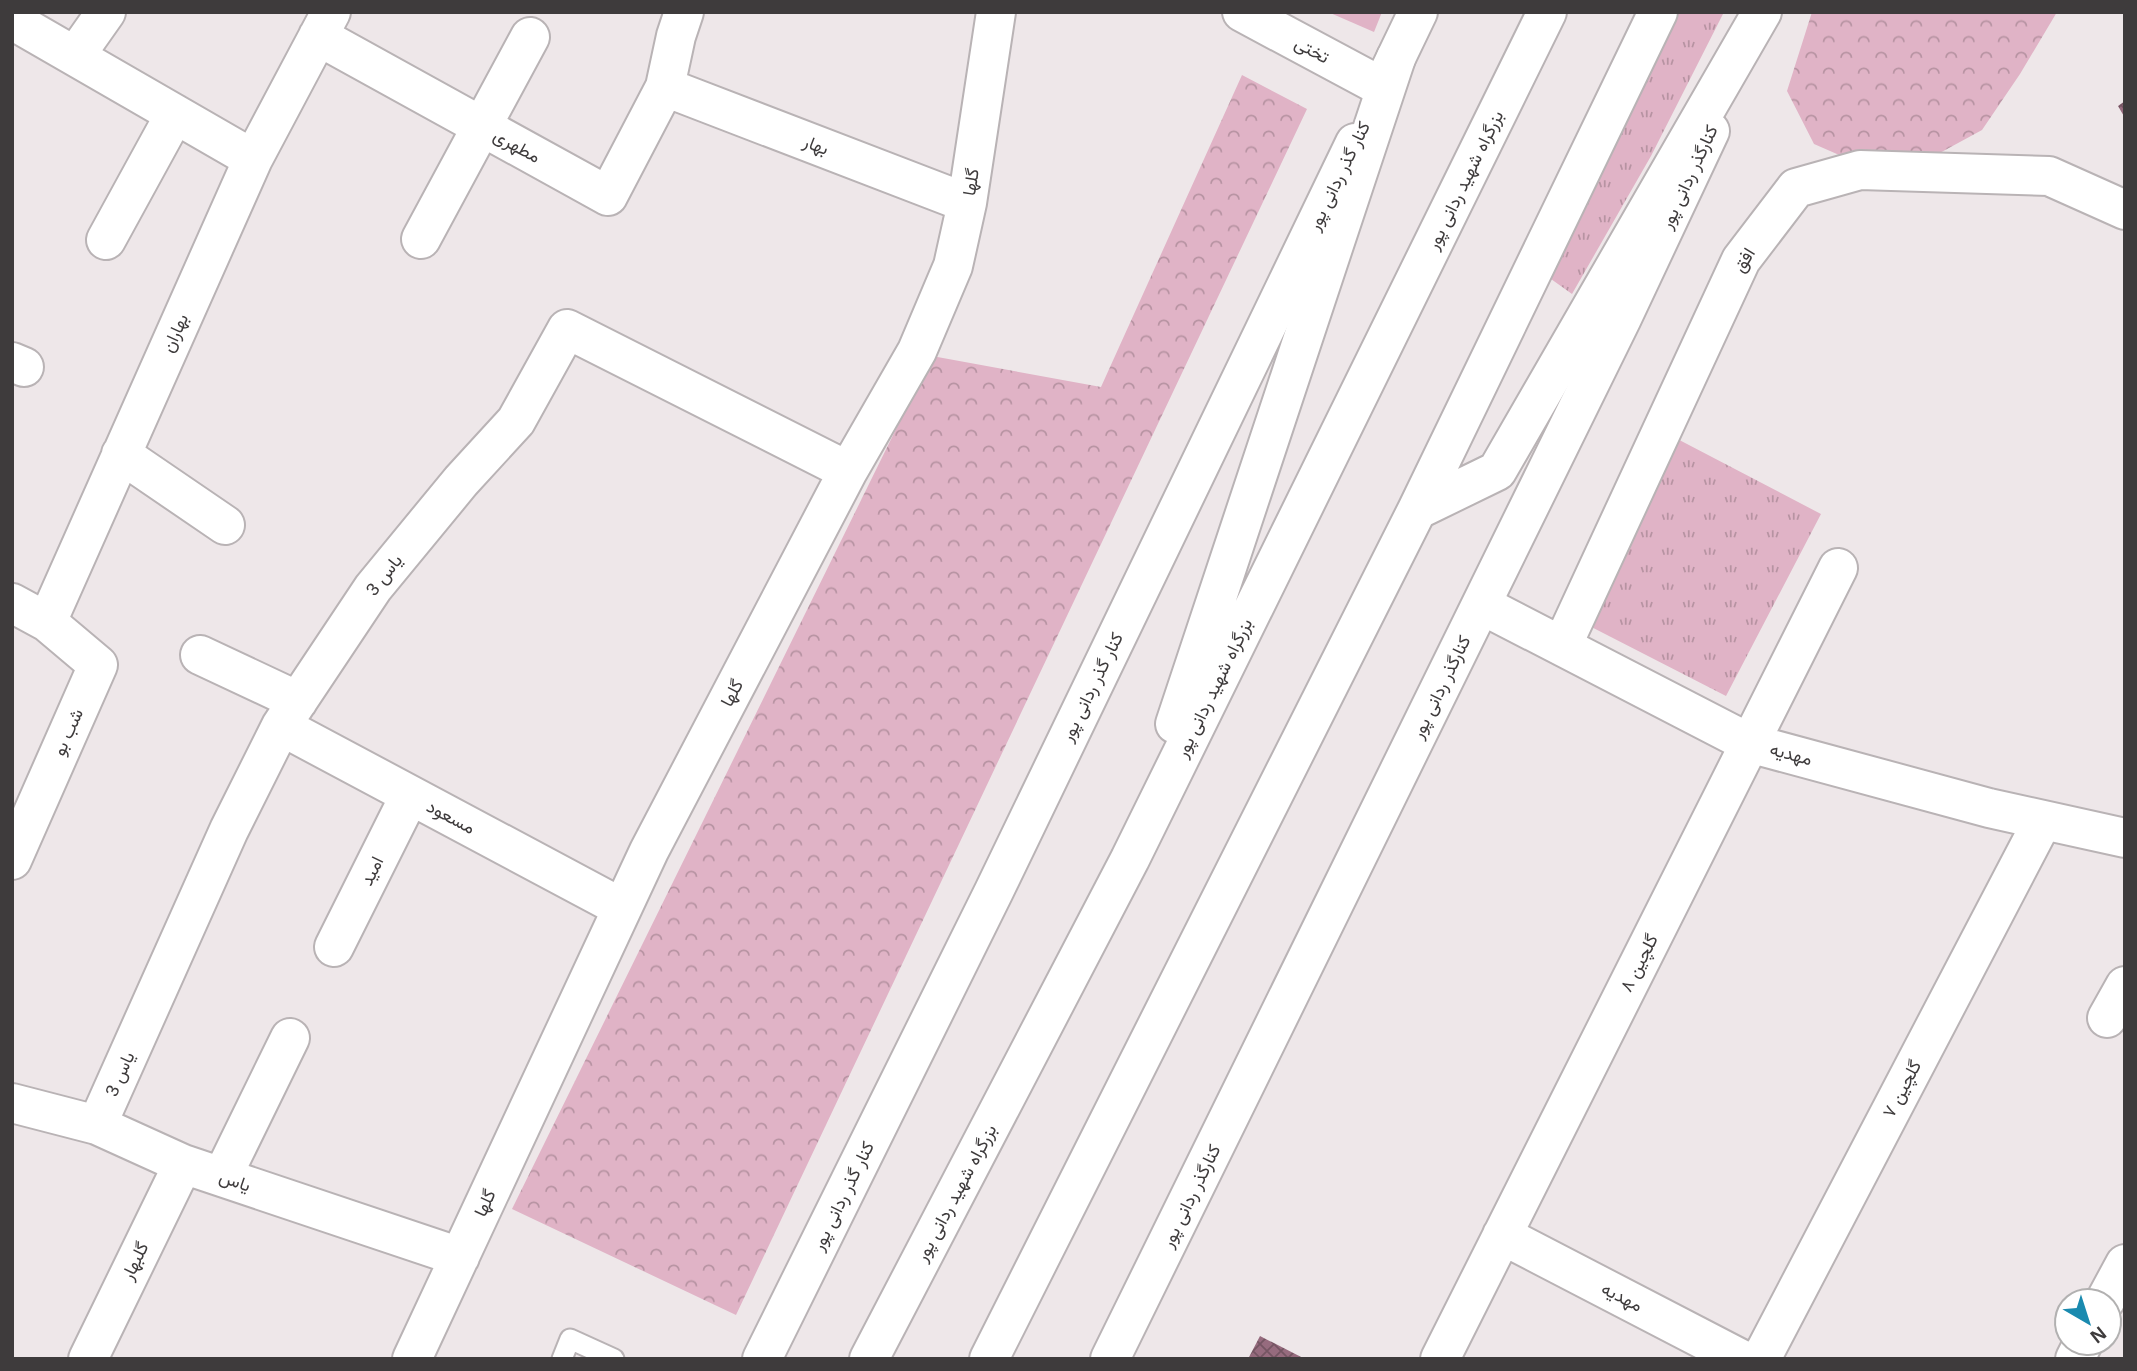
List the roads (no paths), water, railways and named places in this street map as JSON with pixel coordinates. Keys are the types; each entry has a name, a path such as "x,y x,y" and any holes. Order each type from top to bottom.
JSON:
{"main road":[{"path":"75,56 106,12"},
{"path":"665,87 684,12"},
{"name":"گلها","path":"412,1359 649,851 848,471 917,351 953,265 967,203 996,12"},
{"name":"تختی","path":"1242,12 1389,73"},
{"name":"کنار گذر ردانی پور","path":"762,1359 988,904 1418,12"},
{"name":"بزرگراه شهید ردانی پور","path":"869,1359 1130,859 1547,12"},
{"path":"989,1359 1417,510 1658,12"},
{"path":"1417,510 1497,471 1764,12"},
{"name":"کنارگذر ردانی پور","path":"1110,1359 1622,318 1764,12"},
{"path":"12,20 253,159"},
{"name":"مطهری","path":"324,24 483,127 608,196 665,87"},
{"name":"بهاران","path":"47,622 253,159 324,24"},
{"path":"421,239 530,37"},
{"path":"1130,859 1389,73"},
{"name":"بهار","path":"665,87 967,203"},
{"path":"106,240 176,114"},
{"name":"افق","path":"1562,646 1741,260 1796,188 1860,170 2049,176 2125,210"},
{"name":"یاس 3","path":"97,1125 229,831 289,714 373,588 461,481 516,421 567,329 848,471"},
{"path":"121,454 225,525"},
{"name":"گلچین ۸","path":"1440,1359 1838,568"},
{"path":"12,603 47,622"},
{"name":"مهدیه","path":"1482,605 1749,743 1989,808 2125,838"},
{"name":"شب بو","path":"12,860 98,665 47,622"},
{"name":"مسعود","path":"200,655 410,795 622,908"},
{"name":"امید","path":"334,947 410,795"},
{"name":"گلچین ۷","path":"1761,1359 2043,820"},
{"path":"222,1177 290,1038"},
{"name":"یاس","path":"12,1103 97,1125 183,1164 460,1257"},
{"name":"گلبهار","path":"88,1359 183,1164"},
{"name":"مهدیه","path":"1502,1235 1741,1359"},
{"path":"2113,1287 2125,1264"}],"lane":[{"path":"562,1359 570,1339 614,1359"}]}
